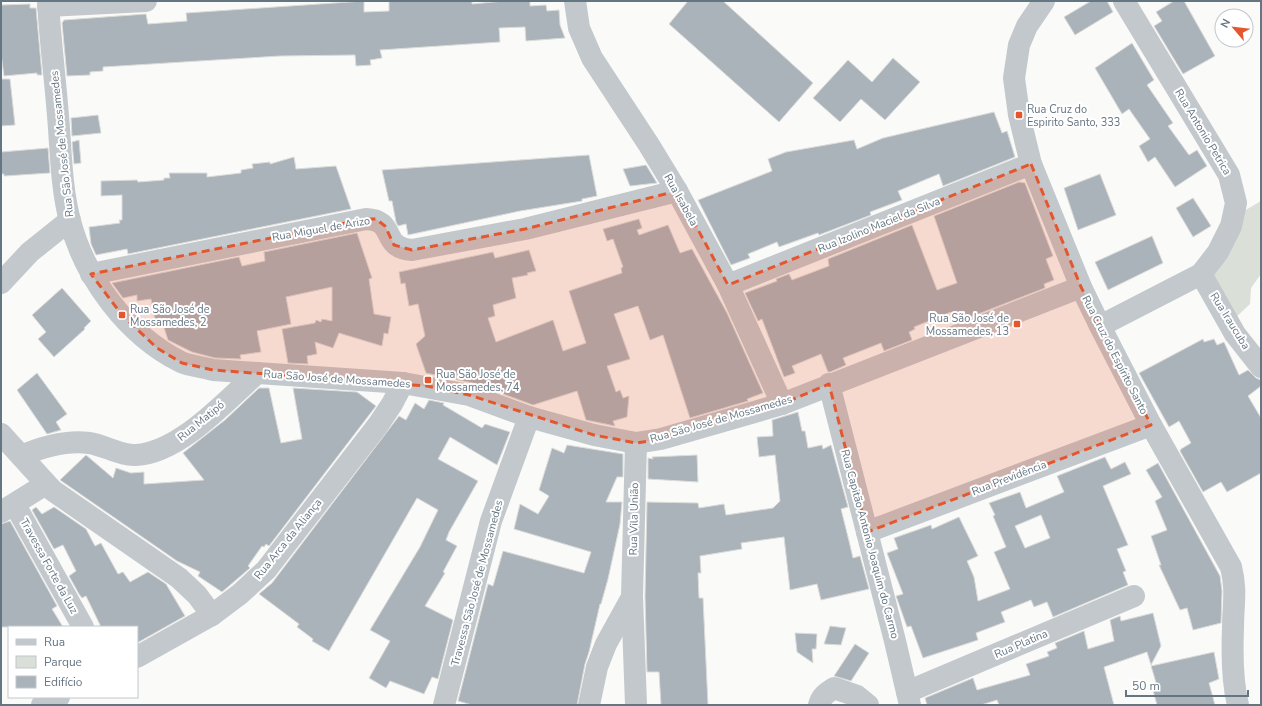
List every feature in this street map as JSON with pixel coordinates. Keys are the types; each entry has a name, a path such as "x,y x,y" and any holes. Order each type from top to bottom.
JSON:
{"street":[{"path":"48,4 146,1"},
{"name":"Rua Isabela","path":"575,1 579,28 592,58 677,191 728,285 782,404"},
{"name":"Rua Cruz do Espírito Santo","path":"1044,1 1028,26 1019,45 1014,78 1019,115 1031,164 1081,287 1100,326 1151,425 1231,566 1236,584 1232,629 1234,691 1238,705"},
{"name":"Rua Antonio Petrica","path":"1100,326 1201,274 1218,252 1232,226 1236,203 1229,175 1124,1"},
{"name":"Rua São José de Mossamedes","path":"48,4 64,180 70,220 91,274 108,300 157,348 182,363 213,370 403,382 469,395 529,417 594,435 636,443 661,439 782,404 829,384 1081,287"},
{"name":"Rua Izolino Maciel da Silva","path":"728,285 1031,164"},
{"name":"Rua Miguel de Arizo","path":"91,274 366,219 376,220 385,226 394,244 403,249 412,250 525,229 677,191"},
{"path":"1,283 46,237 70,220"},
{"name":"Rua Iraucuba","path":"1201,274 1235,334 1261,367"},
{"name":"Rua Matipó","path":"21,456 41,448 69,443 89,443 135,455 158,452 184,437 257,373"},
{"name":"Rua Arca da Aliança","path":"138,656 212,615 240,594 266,570 378,425 392,404 403,382"},
{"name":"Rua Capitão Antonio Joaquim do Carmo","path":"829,384 909,698"},
{"name":"Travessa São José de Mossamedes","path":"444,705 491,521 529,417"},
{"name":"Rua Previdência","path":"867,532 1151,425"},
{"path":"1,434 46,484 179,578 197,595 212,615"},
{"name":"Rua Vila União","path":"636,443 632,596 636,705"},
{"path":"8,509 46,484"},
{"name":"Travessa Forte da Luz","path":"8,509 82,626"},
{"name":"Rua Vila União","path":"589,705 597,667 606,644 632,596"},
{"name":"Rua Platina","path":"909,698 1134,596"},
{"path":"819,705 826,692 834,688 857,696 868,705"},
{"path":"42,705 57,698"}],"highlighted area":[{"path":"1031,164 1081,287 1151,425 867,532 829,384 782,404 661,439 636,443 594,435 469,395 427,386 213,370 182,363 157,348 122,315 91,274 366,219 376,219 385,226 394,245 412,250 525,229 677,191 728,285"}],"green space":[{"path":"1261,201 1261,274 1251,288 1250,304 1235,318 1209,277 1244,211"}],"building":[{"path":"364,1 364,12 389,11 389,1 472,1 472,4 504,1 530,1 530,6 546,5 547,11 559,10 560,25 565,38 526,41 525,27 499,28 500,42 380,50 382,58 370,60 371,65 356,66 355,55 280,56 103,67 103,71 90,72 90,75 67,76 62,23 64,20 146,14 148,24 187,21 186,13"},
{"path":"688,1 723,1 813,83 779,122 669,24"},
{"path":"1091,1 1107,1 1113,12 1075,35 1064,17"},
{"path":"1174,1 1184,1 1215,56 1183,74 1154,26 1162,21 1156,12"},
{"path":"30,4 30,8 36,8 42,75 37,75 37,73 4,76 1,54 1,5"},
{"path":"1132,43 1154,80 1147,85 1173,123 1168,126 1189,155 1197,150 1207,166 1175,187 1155,157 1148,162 1139,146 1150,139 1129,109 1122,114 1095,68"},
{"path":"893,58 920,82 885,120 861,99 840,122 813,98 848,60 872,82"},
{"path":"1,79 10,79 15,125 1,126"},
{"path":"994,112 1002,133 1007,131 1015,157 943,186 939,174 898,191 902,200 870,212 871,215 819,235 818,233 779,247 777,242 748,254 750,258 731,265 698,200 772,171 768,159 786,152 854,140 857,149 883,138"},
{"path":"98,115 101,133 72,136 71,118"},
{"path":"79,140 81,163 74,164 72,142"},
{"path":"48,148 50,173 4,176 4,174 1,174 1,152"},
{"path":"589,155 597,196 582,199 582,201 520,211 408,235 406,224 398,226 396,222 392,201 389,201 382,170"},
{"path":"294,157 296,169 336,166 351,209 128,254 127,249 96,255 91,244 89,227 120,223 119,220 122,220 122,195 101,196 101,181 137,180 138,182 164,180 164,178 170,178 169,173 207,173 207,177 241,173 241,170 253,168 252,164 270,162 270,164"},
{"path":"646,165 657,183 630,186 623,169"},
{"path":"1100,174 1116,215 1078,230 1064,188"},
{"path":"1019,182 1025,183 1053,256 1046,259 1054,280 1044,284 1045,288 955,323 951,312 914,327 915,329 909,332 912,340 884,351 881,343 843,358 846,365 830,372 828,372 821,354 792,366 795,373 784,377 762,319 758,321 745,293 777,281 776,279 789,274 792,280 829,266 828,259 912,225 937,290 957,283 934,216"},
{"path":"1193,198 1211,226 1193,237 1176,208"},
{"path":"639,219 642,228 637,230 639,235 668,225 680,253 692,249 727,313 763,393 747,399 748,401 690,418 663,335 650,340 638,306 614,314 630,359 607,366 616,392 620,390 623,398 629,396 627,417 613,421 615,426 586,420 577,391 533,405 473,383 426,373 416,344 425,336 418,304 409,306 405,283 401,284 399,272 493,252 495,258 529,250 536,271 527,273 528,275 512,278 516,298 493,305 495,316 488,318 496,342 553,320 563,351 586,343 569,291 622,273 621,268 623,267 613,239 607,241 603,229"},
{"path":"357,233 372,278 369,279 374,314 391,317 388,334 384,333 382,346 339,333 333,348 315,342 317,354 307,356 308,364 288,363 282,329 315,323 316,320 321,322 322,319 332,321 332,287 286,297 291,324 257,331 261,352 240,355 241,359 215,358 192,352 168,340 161,318 155,319 151,299 137,301 137,295 123,298 112,283 239,257 242,266 265,261 264,252"},
{"path":"1152,236 1163,263 1108,290 1095,262"},
{"path":"62,288 91,321 84,328 85,329 54,357 38,339 46,332 32,315"},
{"path":"1203,339 1204,342 1214,339 1217,345 1224,342 1239,375 1248,370 1256,378 1261,380 1261,386 1248,396 1261,418 1261,473 1227,492 1221,482 1203,492 1180,451 1191,443 1179,421 1169,427 1139,373"},
{"path":"37,373 67,414 56,422 61,430 47,434 17,390"},
{"path":"259,388 269,388 281,443 302,439 293,388 357,392 376,406 269,546 266,544 264,547 262,546 248,566 250,568 222,592 198,576 200,572 177,561 60,480 86,455 113,478 116,468 131,473 144,472 144,484 204,480 183,453 225,420"},
{"path":"429,400 444,403 443,405 482,428 485,424 510,432 497,465 450,437 438,459 478,481 449,532 446,540 457,546 443,572 445,573 425,606 453,620 438,679 432,677 424,694 390,681 386,688 369,678 390,641 370,630 420,547 438,510 417,498 329,651 312,641 313,639 297,627 299,624 259,594 272,583 399,416 406,420 415,403 424,409"},
{"path":"798,412 802,431 805,431 808,448 822,445 823,449 831,445 848,507 841,509 853,558 860,556 869,589 821,600 817,584 790,590 784,537 741,543 742,549 700,556 701,573 698,573 699,598 703,598 708,705 661,705 659,672 647,672 645,596 647,502 698,503 699,508 724,504 726,515 773,508 780,501 775,455 759,457 757,437 773,436 772,420"},
{"path":"567,445 623,454 623,477 617,477 606,502 622,502 620,524 608,579 585,664 577,705 472,705 458,701 488,584 493,586 503,551 584,573 591,552 514,529 520,504 538,514 549,496 539,490 552,448 564,453"},
{"path":"697,455 698,482 648,479 648,458 653,459 652,457"},
{"path":"1105,457 1111,469 1125,462 1131,474 1103,486 1128,545 1117,549 1126,571 1123,572 1128,585 1053,617 1047,602 1034,607 1031,600 1001,612 1005,622 976,633 978,640 923,658 911,626 907,627 896,596 903,594 887,553 898,549 894,538 931,525 932,529 959,517 978,556 967,561 974,577 978,601 1010,589 994,552 1006,547 993,516 995,515 989,503 1020,492 1026,508 1064,492 1057,476","holes":["1041,515 1050,538 1025,548 1015,526"]},
{"path":"1158,463 1220,576 1222,591 1221,623 1193,630 1187,608 1180,610 1159,565 1161,565 1151,536 1167,530 1155,501 1162,497 1146,470"},
{"path":"36,507 42,514 54,507 86,529 95,546 101,543 118,574 123,572 130,582 148,572 166,584 185,616 138,642 138,626 101,626 86,596 82,598 69,576 76,571 63,545 54,549 32,510"},
{"path":"10,521 57,606 52,609 62,626 1,627 1,524"},
{"path":"1153,613 1161,646 1151,665 1147,652 1104,667 1114,705 999,705 997,700 981,705 927,705 925,698 973,678 977,690 1030,675 1026,664 1049,656 1047,652 1057,648 1055,643 1084,631 1088,649 1114,641 1110,620 1120,616 1121,621"},
{"path":"830,626 846,628 841,645 824,644"},
{"path":"795,633 817,634 816,649 812,649 813,663 797,652"},
{"path":"855,644 869,653 851,681 834,676"},
{"path":"1214,652 1219,679 1209,683 1215,705 1157,705 1152,687 1157,686 1151,666"}],"place":[{"name":"Rua Cruz do Espirito Santo, 333","path":"1019,115"},
{"name":"Rua São José de Mossamedes, 2","path":"122,315"},
{"name":"Rua São José de Mossamedes, 13","path":"1017,324"},
{"name":"Rua São José de Mossamedes, 74","path":"428,380"}]}
